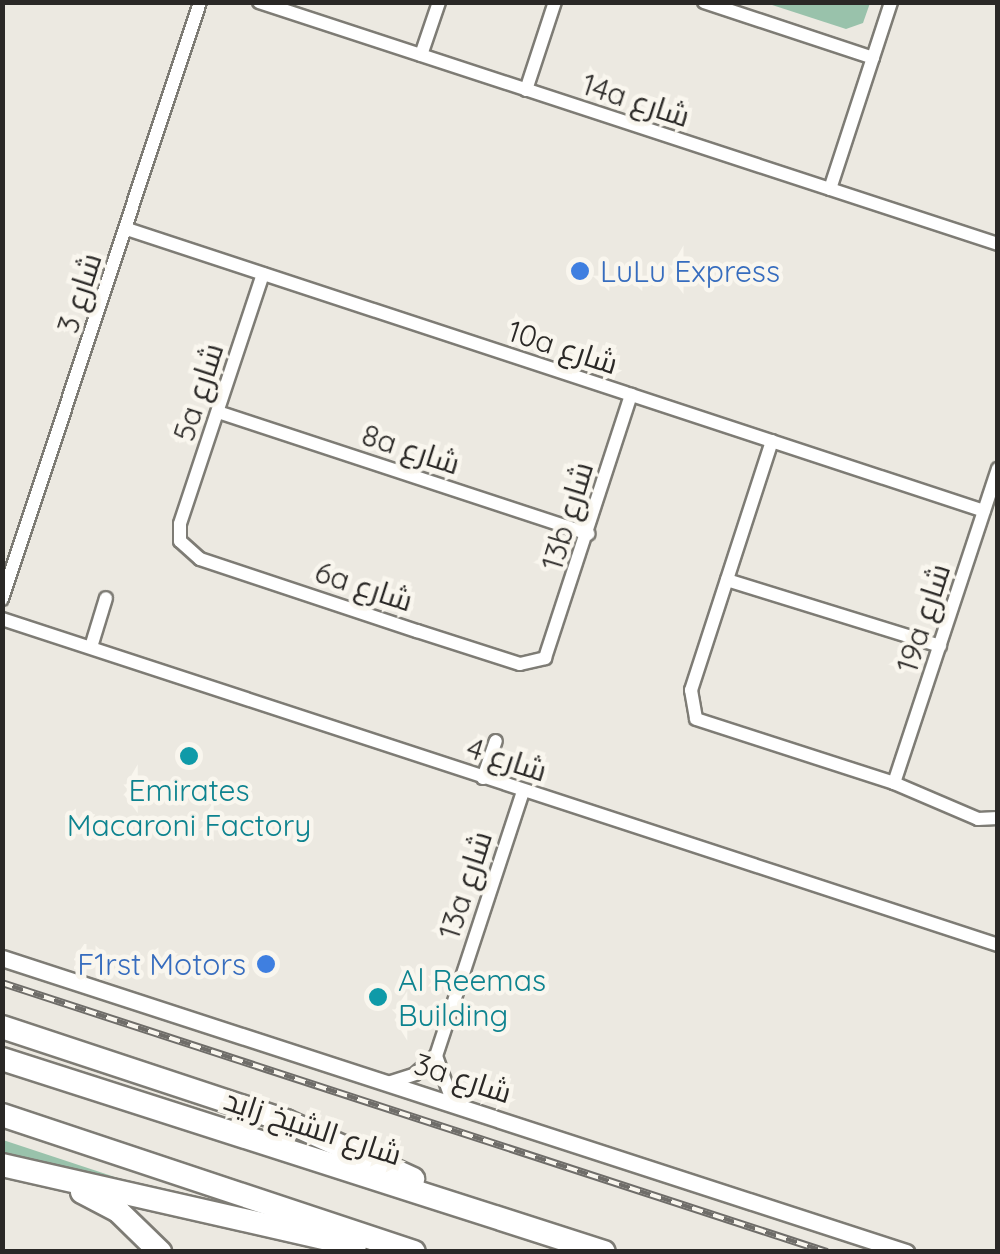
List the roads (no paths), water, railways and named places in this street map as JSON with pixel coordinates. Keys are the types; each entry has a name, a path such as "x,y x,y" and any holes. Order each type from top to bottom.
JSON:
{"highway":[{"path":"2,1012 47,1041"},
{"path":"2,1027 315,1132 455,1204"},
{"name":"شارع الشيخ زايد","path":"2,1059 604,1252"},
{"path":"2,1116 414,1252"},
{"path":"2,1165 388,1252"},
{"path":"33,1171 110,1205 160,1252"}],"street":[{"name":"شارع 3","path":"2,599 200,2"},
{"name":"14a شارع","path":"259,2 998,244"},
{"path":"421,55 439,2"},
{"path":"526,90 555,2"},
{"path":"704,2 873,58"},
{"path":"830,190 892,2"},
{"name":"10a شارع","path":"127,229 984,511"},
{"name":"5a شارع","path":"180,524 263,274"},
{"name":"13b شارع","path":"551,651 631,395"},
{"name":"8a شارع","path":"218,412 588,534"},
{"path":"772,441 691,690 691,710 703,726 894,783 978,819 998,818"},
{"name":"19a شارع","path":"894,783 998,469"},
{"name":"6a شارع","path":"180,524 185,549 200,559 520,664 538,663 551,651"},
{"path":"727,580 940,646"},
{"path":"90,648 106,598"},
{"name":"شارع 4","path":"2,619 998,944"},
{"path":"483,778 496,741"},
{"name":"13a شارع","path":"436,1056 523,791"},
{"name":"3a شارع","path":"2,958 906,1252"},
{"path":"388,1082 415,1074 436,1056 453,1104"}],"railway":[{"path":"2,983 827,1252"}],"place":[{"name":"LuLu Express","path":"580,271"},
{"name":"Emirates Macaroni Factory","path":"189,756"},
{"name":"F1rst Motors","path":"266,964"},
{"name":"Al Reemas Building","path":"378,997"}]}
